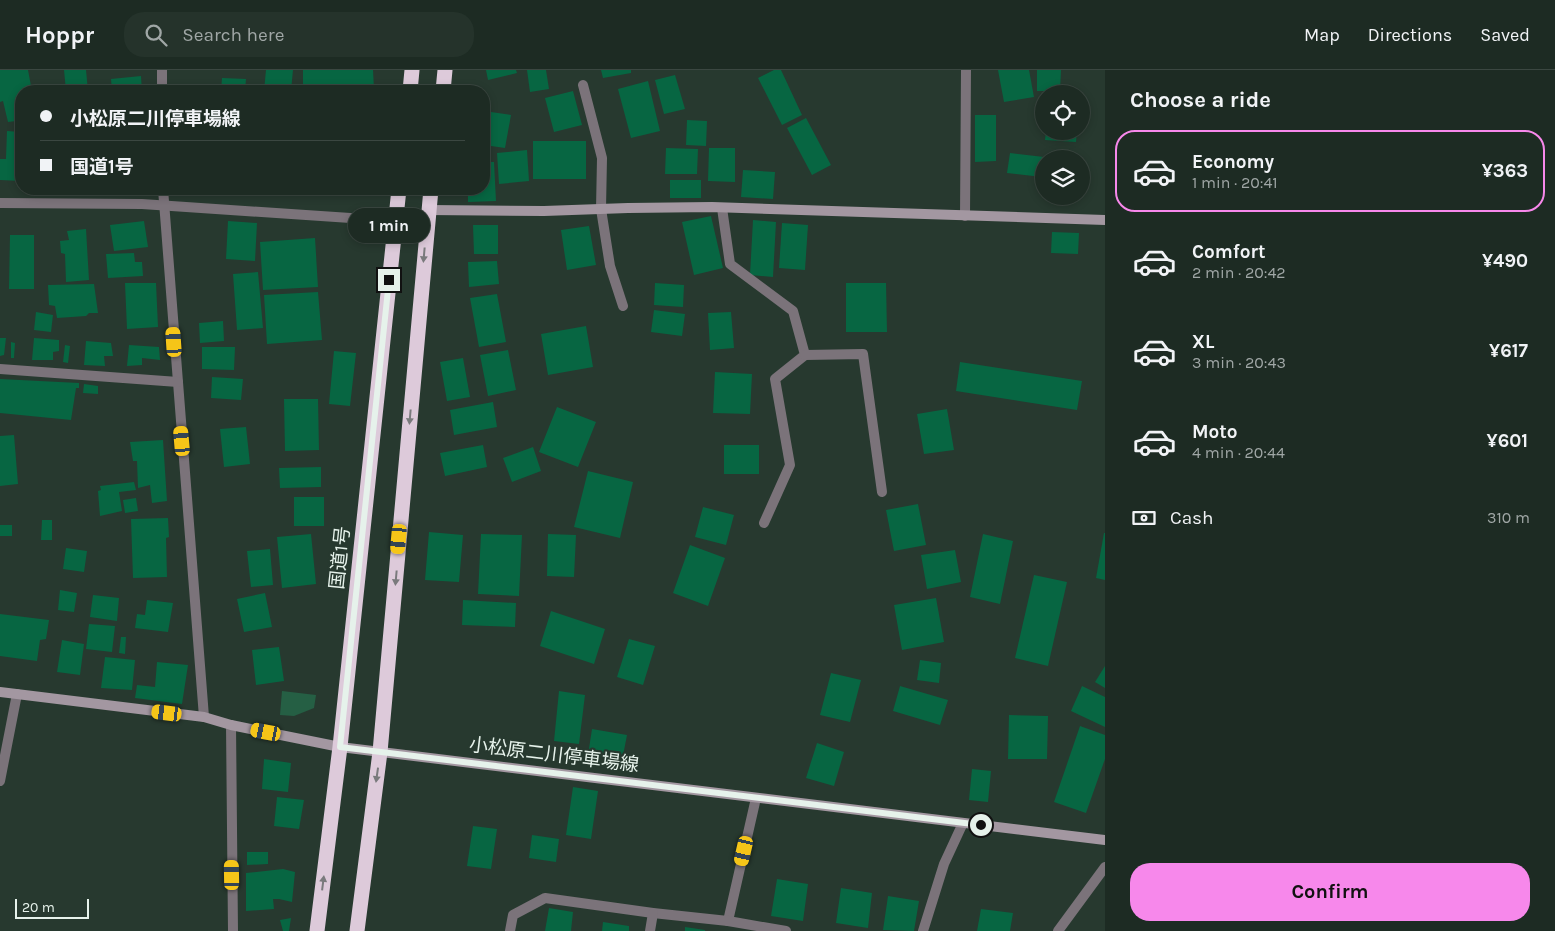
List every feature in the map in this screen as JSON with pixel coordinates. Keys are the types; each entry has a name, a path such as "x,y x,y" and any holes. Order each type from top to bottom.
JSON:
{"highway":[{"path":"411,85 412,70"},
{"path":"443,85 445,70"},
{"name":"国道1号","path":"317,931 340,747 398,195"},
{"path":"356,931 380,752 430,195"}],"main road":[{"path":"428,210 544,211 722,208 1105,220"},
{"name":"小松原二川停車場線","path":"0,692 204,717 340,747 1105,840"}],"street":[{"path":"162,70 162,85"},
{"path":"965,216 966,70"},
{"path":"583,85 602,158 601,209 610,266 623,306"},
{"path":"163,195 204,717"},
{"path":"0,203 44,202 164,205 395,222"},
{"path":"722,208 730,264 793,311 805,356"},
{"path":"764,523 790,465 775,379 805,356 864,354 882,492"},
{"path":"0,370 178,382"},
{"path":"0,781 17,694"},
{"path":"230,724 232,931"},
{"path":"728,921 756,798"},
{"path":"923,931 944,864 963,823"},
{"path":"1058,931 1105,867"},
{"path":"510,931 513,915 545,898 728,921 786,931"},
{"path":"650,931 653,913"}],"green space":[{"path":"282,691 316,695 314,708 294,716 280,715"}],"building":[{"path":"0,70 28,70 31,85 15,85 15,121 8,122 3,101 0,102"},
{"path":"64,70 86,70 87,85 65,85"},
{"path":"266,70 293,70 292,85 265,85"},
{"path":"303,70 373,70 374,85 303,85"},
{"path":"486,70 516,70 517,73 488,80"},
{"path":"527,70 546,70 549,89 530,92"},
{"path":"601,70 631,70 631,73 603,78"},
{"path":"774,70 781,70 802,115 782,125 758,78"},
{"path":"998,70 1029,70 1034,97 1004,102"},
{"path":"1037,70 1061,70 1060,85 1037,85"},
{"path":"675,75 685,109 664,114 655,80"},
{"path":"141,76 142,85 112,85 111,79"},
{"path":"222,78 246,79 246,85 221,85"},
{"path":"648,81 660,131 631,138 618,89"},
{"path":"573,91 582,125 554,132 545,98"},
{"path":"490,112 511,115 505,148 490,146"},
{"path":"975,115 996,115 996,161 975,162"},
{"path":"806,118 831,165 812,175 787,128"},
{"path":"687,120 707,121 706,146 686,145"},
{"path":"7,131 15,132 15,181 0,180 0,159 6,159"},
{"path":"1045,140 1076,140 1076,142"},
{"path":"533,141 586,141 586,179 533,179"},
{"path":"666,148 698,149 697,174 665,174"},
{"path":"709,148 735,148 735,182 708,181"},
{"path":"527,150 529,181 499,184 497,153"},
{"path":"1010,153 1035,156 1035,176 1007,173"},
{"path":"490,162 494,162 496,201 468,202 468,195 490,195"},
{"path":"743,170 775,172 773,199 741,197"},
{"path":"670,180 701,180 701,198 670,198"},
{"path":"711,216 723,268 694,275 682,222"},
{"path":"753,220 776,222 773,277 750,275"},
{"path":"144,221 148,247 114,251 110,225"},
{"path":"228,221 257,223 255,261 226,259"},
{"path":"782,223 808,225 805,270 779,268"},
{"path":"473,225 498,225 498,254 474,254"},
{"path":"589,226 596,265 567,270 561,230"},
{"path":"86,229 89,280 66,282 65,254 61,253 60,241 69,240 67,231"},
{"path":"1052,232 1079,233 1078,254 1051,253"},
{"path":"10,235 34,235 34,289 9,289"},
{"path":"315,238 318,287 263,290 260,242"},
{"path":"134,253 135,262 142,262 143,276 108,278 106,254"},
{"path":"497,261 499,284 469,287 468,262"},
{"path":"258,272 263,328 237,330 233,274"},
{"path":"125,283 156,283 158,327 127,329"},
{"path":"655,283 684,285 683,307 654,305"},
{"path":"846,283 886,283 887,332 846,332"},
{"path":"94,284 98,313 89,313 86,316 57,318 55,306 49,305 48,285"},
{"path":"318,292 322,340 267,344 264,295"},
{"path":"497,294 506,342 479,347 470,298"},
{"path":"654,310 685,314 682,336 651,332"},
{"path":"36,312 53,315 51,332 34,330"},
{"path":"731,312 734,348 710,350 708,313"},
{"path":"223,321 224,341 200,343 199,323"},
{"path":"586,326 593,367 548,375 541,334"},
{"path":"0,338 6,338 4,355 0,356"},
{"path":"34,338 59,340 59,351 53,352 53,360 32,360"},
{"path":"86,341 111,343 113,356 104,356 105,366 84,365"},
{"path":"11,342 15,343 14,358 11,358"},
{"path":"65,345 70,346 68,363 63,362"},
{"path":"129,345 159,347 160,360 142,358 142,365 127,366"},
{"path":"202,347 235,347 234,370 202,369"},
{"path":"508,350 516,390 488,396 480,355"},
{"path":"334,351 356,353 350,406 329,404"},
{"path":"463,358 470,397 447,401 440,362"},
{"path":"960,362 1082,381 1077,410 956,391"},
{"path":"715,372 752,374 750,414 713,413"},
{"path":"212,377 243,379 241,400 211,398"},
{"path":"0,379 79,383 79,388 76,388 71,420 0,413"},
{"path":"84,384 98,386 98,394 83,393"},
{"path":"284,399 318,399 319,450 285,451"},
{"path":"493,402 497,427 454,435 450,410"},
{"path":"557,407 596,422 578,467 539,452"},
{"path":"947,409 954,450 924,454 917,414"},
{"path":"246,427 250,464 224,467 220,429"},
{"path":"14,435 18,484 0,486 0,436"},
{"path":"163,440 167,501 152,503 150,485 138,488 137,461 133,461 130,442"},
{"path":"483,445 487,467 445,476 440,453"},
{"path":"724,445 759,445 759,474 724,474"},
{"path":"533,447 541,471 512,482 503,458"},
{"path":"321,467 321,487 280,488 279,468"},
{"path":"588,471 633,482 620,538 574,527"},
{"path":"134,482 136,490 119,492 122,511 100,516 98,491 101,490 100,486"},
{"path":"294,497 324,497 324,526 294,526"},
{"path":"136,498 138,511 125,513 123,500"},
{"path":"918,504 926,545 894,551 886,510"},
{"path":"703,507 734,515 726,545 695,537"},
{"path":"168,518 169,537 166,538 167,577 133,578 131,519"},
{"path":"42,520 52,520 52,540 41,540"},
{"path":"0,525 12,525 12,536 0,536"},
{"path":"429,532 463,535 459,582 425,580"},
{"path":"1105,533 1105,580 1096,578"},
{"path":"311,534 316,584 282,588 277,537"},
{"path":"481,534 522,535 519,596 478,594"},
{"path":"548,534 576,535 574,577 547,576"},
{"path":"983,534 1013,541 1000,604 970,597"},
{"path":"690,545 725,558 708,606 673,593"},
{"path":"66,548 87,551 84,572 63,569"},
{"path":"270,549 273,585 251,587 247,551"},
{"path":"955,550 961,582 927,589 921,555"},
{"path":"1034,575 1067,582 1048,666 1015,658"},
{"path":"60,590 77,593 74,612 58,610"},
{"path":"265,593 272,627 244,632 237,599"},
{"path":"93,595 119,598 117,621 90,617"},
{"path":"936,598 944,642 902,650 894,605"},
{"path":"147,600 173,603 168,632 135,628 137,614 145,615"},
{"path":"463,600 516,603 515,627 462,625"},
{"path":"551,611 605,629 594,664 540,646"},
{"path":"0,614 49,620 46,639 40,640 37,661 0,656"},
{"path":"89,624 115,626 112,652 86,649"},
{"path":"121,637 126,637 125,654 119,653"},
{"path":"629,639 655,646 643,685 617,677"},
{"path":"62,640 84,644 80,675 57,672"},
{"path":"279,647 284,681 256,685 252,650"},
{"path":"105,657 135,660 132,690 101,688"},
{"path":"920,660 941,663 939,683 917,680"},
{"path":"157,662 188,665 182,704 135,698 137,685 155,687"},
{"path":"1105,666 1105,688 1095,682"},
{"path":"831,673 861,680 850,722 820,715"},
{"path":"900,686 948,700 940,725 893,711"},
{"path":"1082,686 1105,697 1105,727 1071,711"},
{"path":"559,691 585,695 579,744 554,741"},
{"path":"1009,715 1048,716 1047,759 1008,759"},
{"path":"1080,726 1105,735 1105,759 1086,813 1054,802"},
{"path":"592,729 627,735 622,761 588,755"},
{"path":"817,743 844,752 834,786 806,778"},
{"path":"264,759 291,763 288,792 262,789"},
{"path":"972,769 991,771 988,802 969,800"},
{"path":"573,787 598,791 591,839 566,835"},
{"path":"277,797 304,800 299,829 274,826"},
{"path":"473,826 497,829 491,869 467,866"},
{"path":"532,835 559,839 556,862 529,858"},
{"path":"247,852 268,852 268,864 247,865"},
{"path":"283,869 295,872 292,902 273,899 274,909 246,911 246,873"},
{"path":"777,879 808,884 803,921 771,916"},
{"path":"841,888 872,893 868,928 836,923"},
{"path":"888,896 919,901 914,931 883,930"},
{"path":"549,908 573,912 571,931 545,931"},
{"path":"981,909 1013,913 1010,931 977,931"},
{"path":"291,918 289,931 283,931 280,920"},
{"path":"603,922 629,926 629,931 602,931"},
{"path":"685,927 705,930 705,931 685,931"}],"route":[{"path":"389,280 340,747 981,825"}]}
